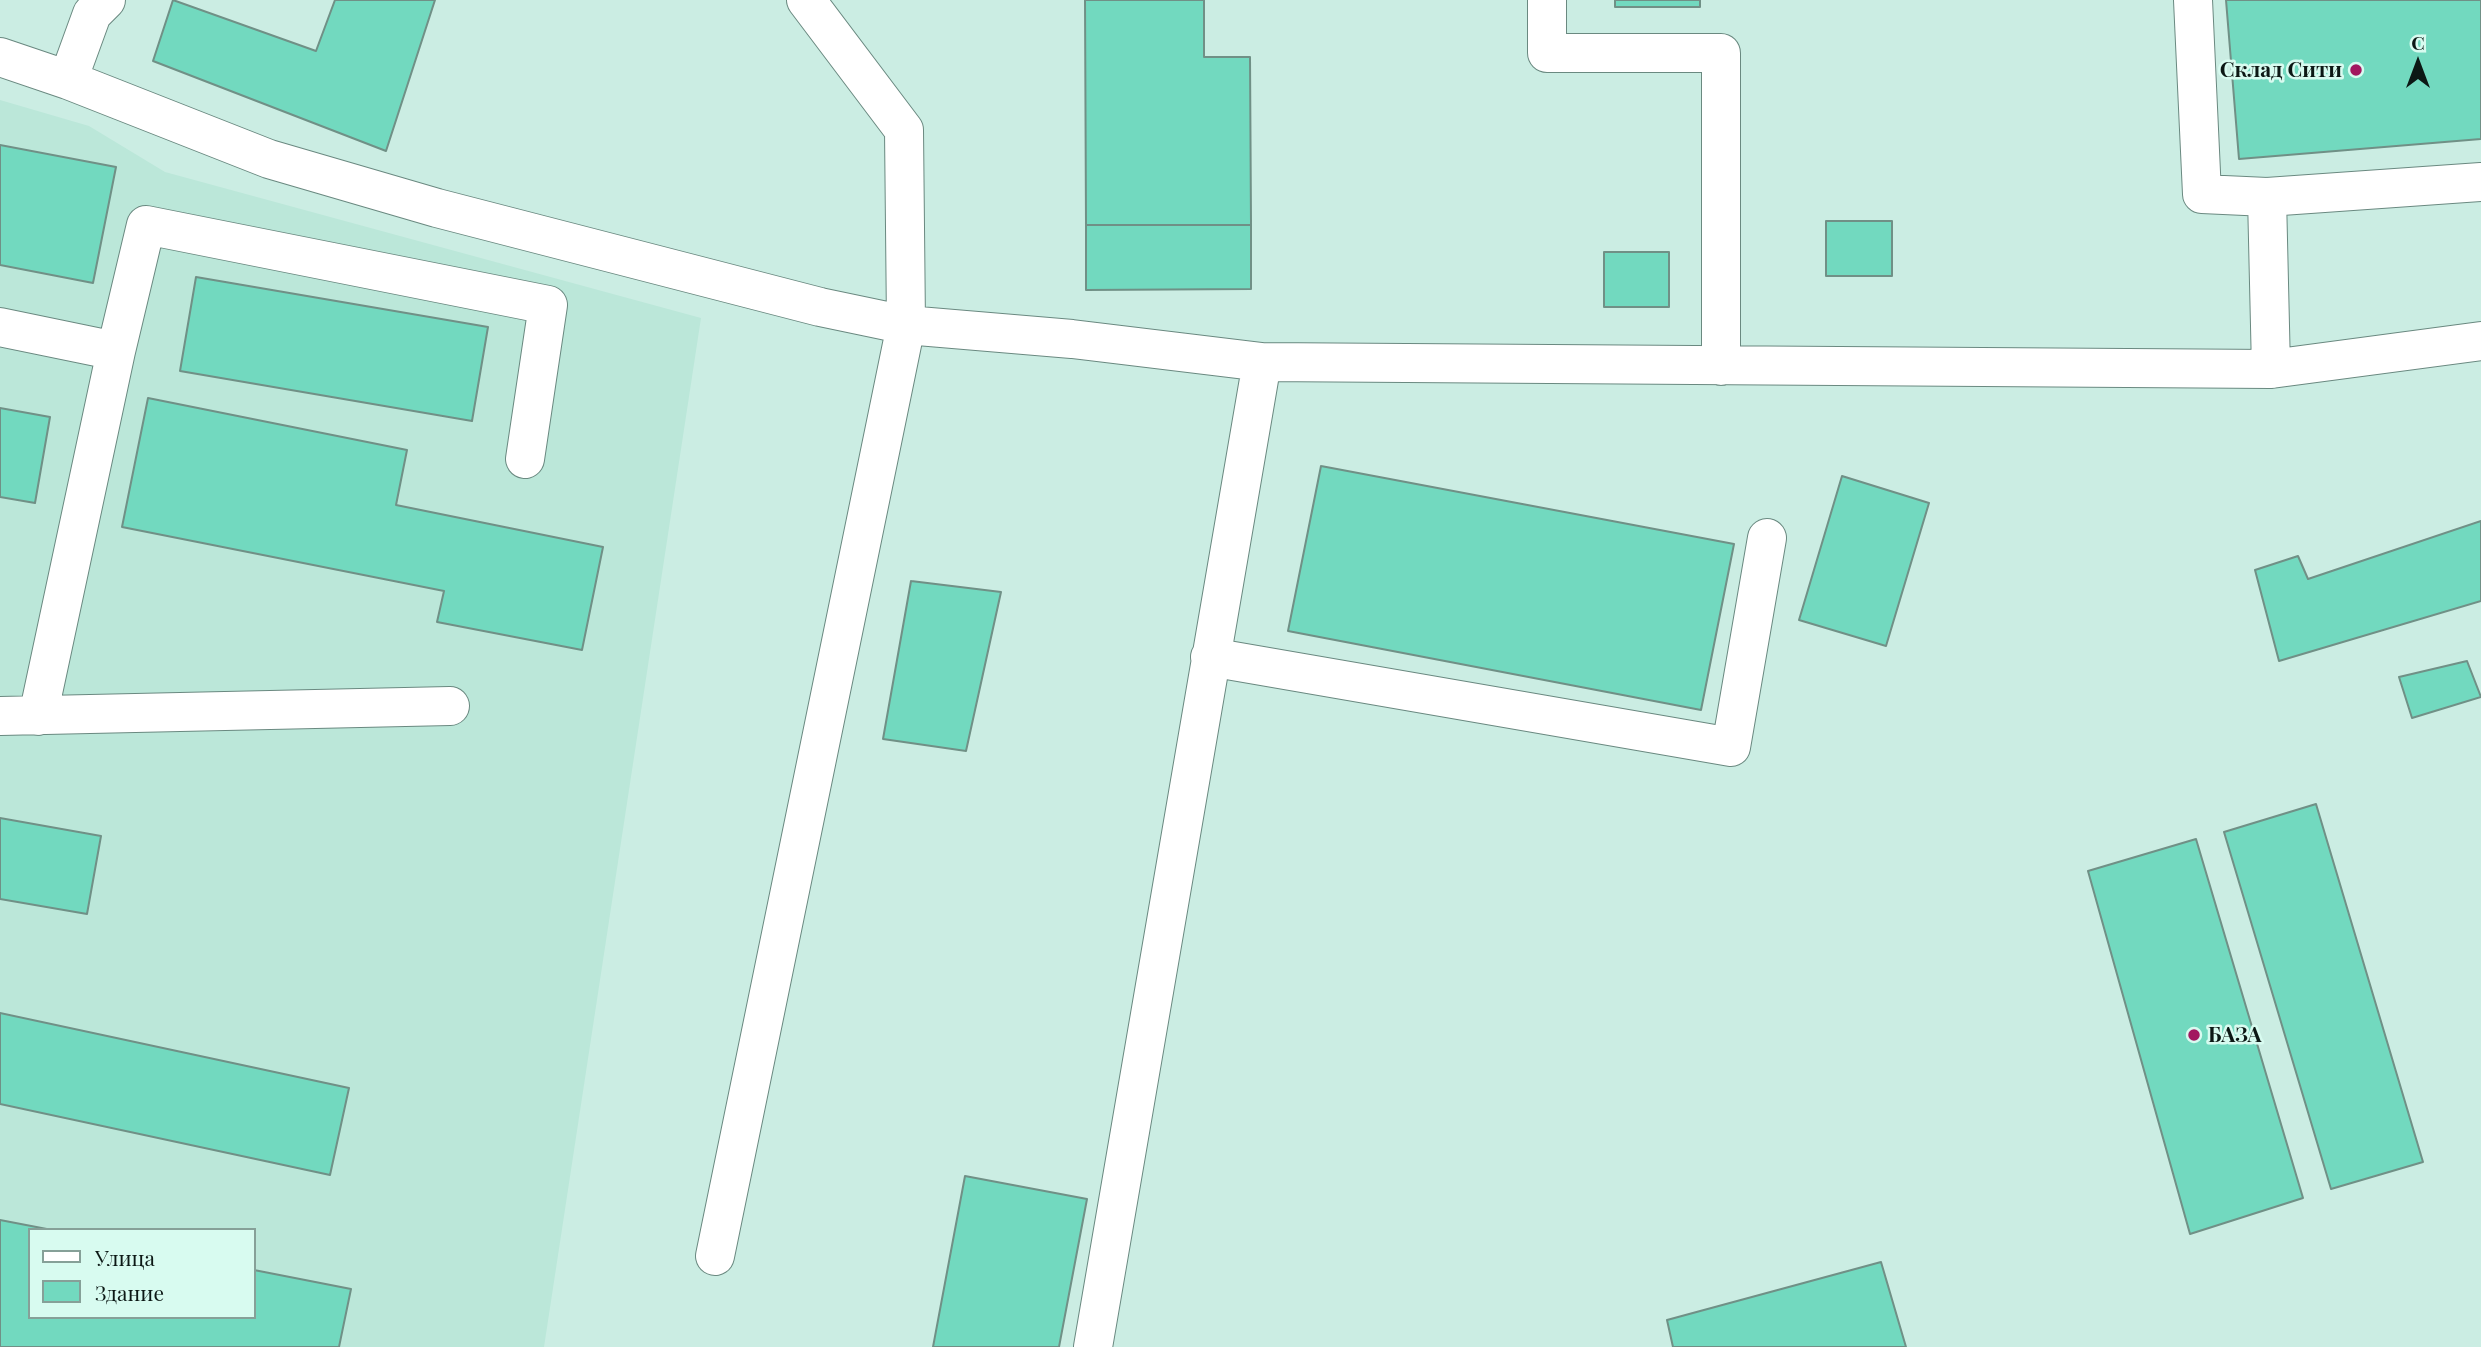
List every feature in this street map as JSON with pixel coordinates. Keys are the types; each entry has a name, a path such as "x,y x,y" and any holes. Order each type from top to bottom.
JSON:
{"street":[{"path":"68,80 92,14 106,0"},
{"path":"715,1256 906,325 904,130 806,0"},
{"path":"1546,0 1546,53 1721,53 1721,366"},
{"path":"2193,0 2202,194 2266,197 2481,182"},
{"path":"0,57 68,80 282,163 450,212 820,307 906,325 1072,340 1262,362 2271,369 2481,341"},
{"path":"2266,197 2271,369"},
{"path":"38,716 116,351 146,225 548,305 525,459"},
{"path":"0,327 116,351"},
{"path":"1093,1347 1262,362"},
{"path":"1210,657 1731,747 1767,538"},
{"path":"0,716 450,706"}],"shaded area":[{"path":"0,100 89,126 165,172 701,318 544,1347 0,1347"}],"building":[{"path":"173,0 316,51 335,0 435,0 386,151 153,61"},
{"path":"1085,0 1204,0 1204,57 1250,57 1251,225 1086,225"},
{"path":"1615,0 1700,0 1700,7 1615,7"},
{"name":"Склад Сити","path":"2226,0 2481,0 2481,139 2239,159"},
{"path":"0,145 116,167 93,283 0,265"},
{"path":"1826,221 1892,221 1892,276 1826,276"},
{"path":"1086,225 1251,225 1251,289 1086,290"},
{"path":"1604,252 1669,252 1669,307 1604,307"},
{"path":"196,277 488,327 472,421 180,371"},
{"path":"148,398 407,450 396,505 603,547 582,650 437,622 444,591 122,527"},
{"path":"0,408 50,417 35,503 0,497"},
{"path":"1321,466 1734,544 1701,710 1288,631"},
{"path":"1842,476 1929,503 1886,646 1799,620"},
{"path":"2481,521 2481,601 2279,661 2255,570 2298,556 2308,579"},
{"path":"911,581 1001,592 966,751 883,739"},
{"path":"2467,661 2481,697 2412,718 2399,677"},
{"path":"2316,804 2423,1162 2331,1189 2224,832"},
{"path":"0,818 101,836 87,914 0,899"},
{"name":"БАЗА","path":"2196,839 2303,1198 2190,1234 2088,871"},
{"path":"0,1013 349,1088 330,1175 0,1104"},
{"path":"965,1176 1087,1199 1059,1347 933,1347"},
{"path":"0,1220 42,1228 28,1228 28,1319 256,1319 256,1270 351,1289 339,1347 0,1347"},
{"path":"1881,1262 1906,1347 1673,1347 1667,1320"}],"place":[{"name":"Склад Сити","path":"2356,70"},
{"name":"БАЗА","path":"2194,1035"}]}
